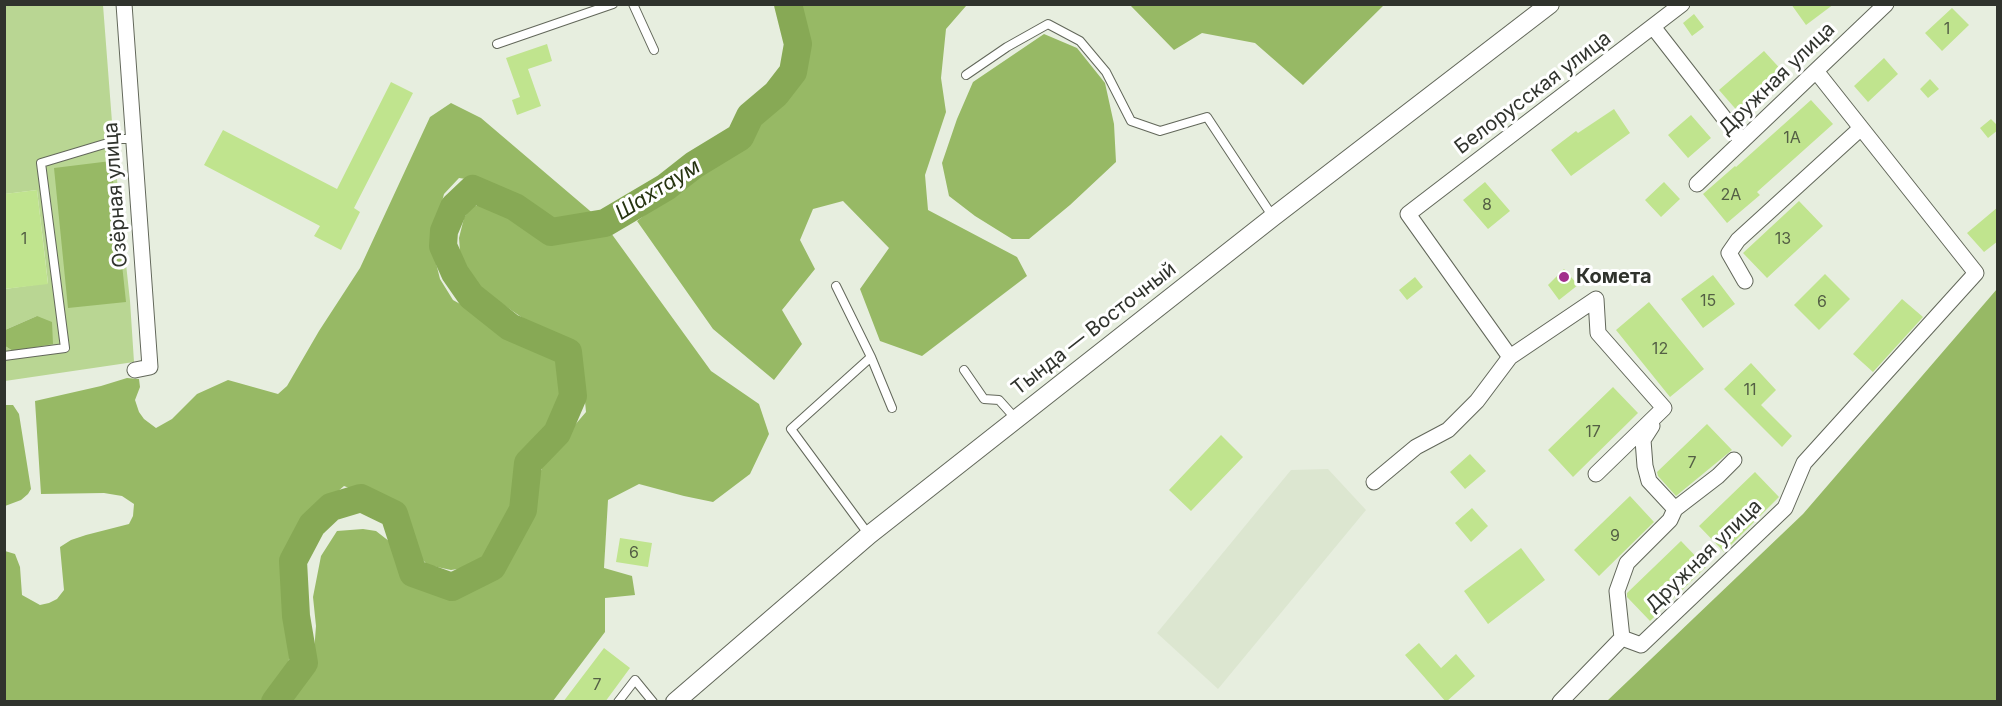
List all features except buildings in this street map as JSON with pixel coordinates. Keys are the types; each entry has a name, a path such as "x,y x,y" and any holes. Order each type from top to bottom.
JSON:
{"street":[{"name":"Озёрная улица","path":"123,4 150,367 135,370"},
{"name":"Тында — Восточный","path":"675,702 869,535 1273,217 1550,4"},
{"name":"Белорусская улица","path":"1510,357 1408,214 1654,28 1682,4"},
{"name":"Дружная улица","path":"1697,184 1886,4"},
{"path":"1654,28 1743,141"},
{"path":"1745,281 1729,253 1738,240 1861,128 1816,71"},
{"name":"Дружная улица","path":"1622,638 1641,645 1785,508 1804,463 1976,273 1861,128"},
{"path":"1374,482 1416,447 1448,430 1477,401 1510,357 1596,299 1598,333 1664,408"},
{"path":"1596,474 1664,408"},
{"path":"1664,408 1643,440 1645,466 1649,481 1675,509"},
{"path":"1560,702 1622,638 1617,591 1627,563 1670,520 1675,509 1718,476 1734,460"}],"lane":[{"path":"498,44 613,4"},
{"path":"633,4 654,50"},
{"path":"966,75 1007,47 1048,24 1080,40 1106,72 1131,121 1160,131 1207,117 1273,217"},
{"path":"4,356 64,348 41,164 121,139 133,139"},
{"path":"836,286 871,357 892,408"},
{"path":"869,535 791,429 871,357"},
{"path":"964,370 984,399 999,400 1016,419"},
{"path":"618,702 635,680 653,702"}],"shaded area":[{"path":"1328,469 1366,510 1218,689 1157,633 1291,470"}],"green space":[{"path":"5,5 103,5 134,362 5,381 5,346 13,351 37,316 5,330 5,289 48,283 37,190 5,194"},
{"path":"802,5 970,5 966,6 946,29 941,78 946,112 925,175 928,210 1017,257 1027,276 922,356 880,341 860,289 889,248 843,201 813,209 800,240 815,269 782,310 802,344 774,380 713,329 637,221 684,185 720,164 748,141 801,72 806,41"},
{"path":"1130,5 1384,5 1303,85 1255,43 1202,33 1174,50"},
{"path":"1044,34 1077,48 1105,83 1114,124 1116,162 1029,239 1012,239 975,216 949,196 942,163 973,82"},
{"path":"451,103 481,118 596,216 547,220 510,194 480,181 459,178 444,194 431,243 440,279 453,300 524,340 552,351 563,372 563,401 554,427 537,440 523,461 516,509 498,544 482,565 451,570 428,565 413,551 406,519 389,503 344,486 298,526 288,545 286,570 294,632 287,670 265,701 5,701 5,551 15,554 20,567 22,595 40,605 49,603 57,599 64,590 60,547 86,535 129,524 133,516 134,504 122,496 104,493 41,494 35,401 127,378 139,379 140,387 135,400 139,412 156,428 172,419 197,394 228,380 278,394 287,386 360,268 430,117"},
{"path":"111,161 126,302 68,308 54,168"},
{"path":"489,205 509,210 552,240 611,233 711,371 759,404 769,434 750,474 713,502 639,484 608,500 604,568 632,576 635,595 605,598 605,632 553,701 287,701 313,665 316,626 313,597 321,556 337,531 363,529 376,531 394,545 400,568 416,583 430,588 461,592 487,580 510,553 530,514 536,484 545,460 586,412 582,370 575,350 537,328 478,287 461,265 459,238 464,218 471,206"},
{"path":"1997,289 1997,701 1607,701 1803,514"},
{"path":"37,316 52,322 53,344 13,351 5,346 5,330"},
{"path":"5,405 13,405 19,414 31,489 21,500 5,506"}],"waterway":[{"name":"Шахтаум","path":"275,702 304,663 296,616 293,561 312,525 331,507 361,498 394,514 413,573 452,587 492,567 523,510 528,463 557,433 573,396 568,352 510,327 471,296 455,273 443,246 444,231 454,207 473,189 515,207 551,232 605,223 666,187 694,165 740,137 750,116 776,94 793,72 798,44 788,4"}],"place":[{"name":"Комета","path":"1564,277"}]}
